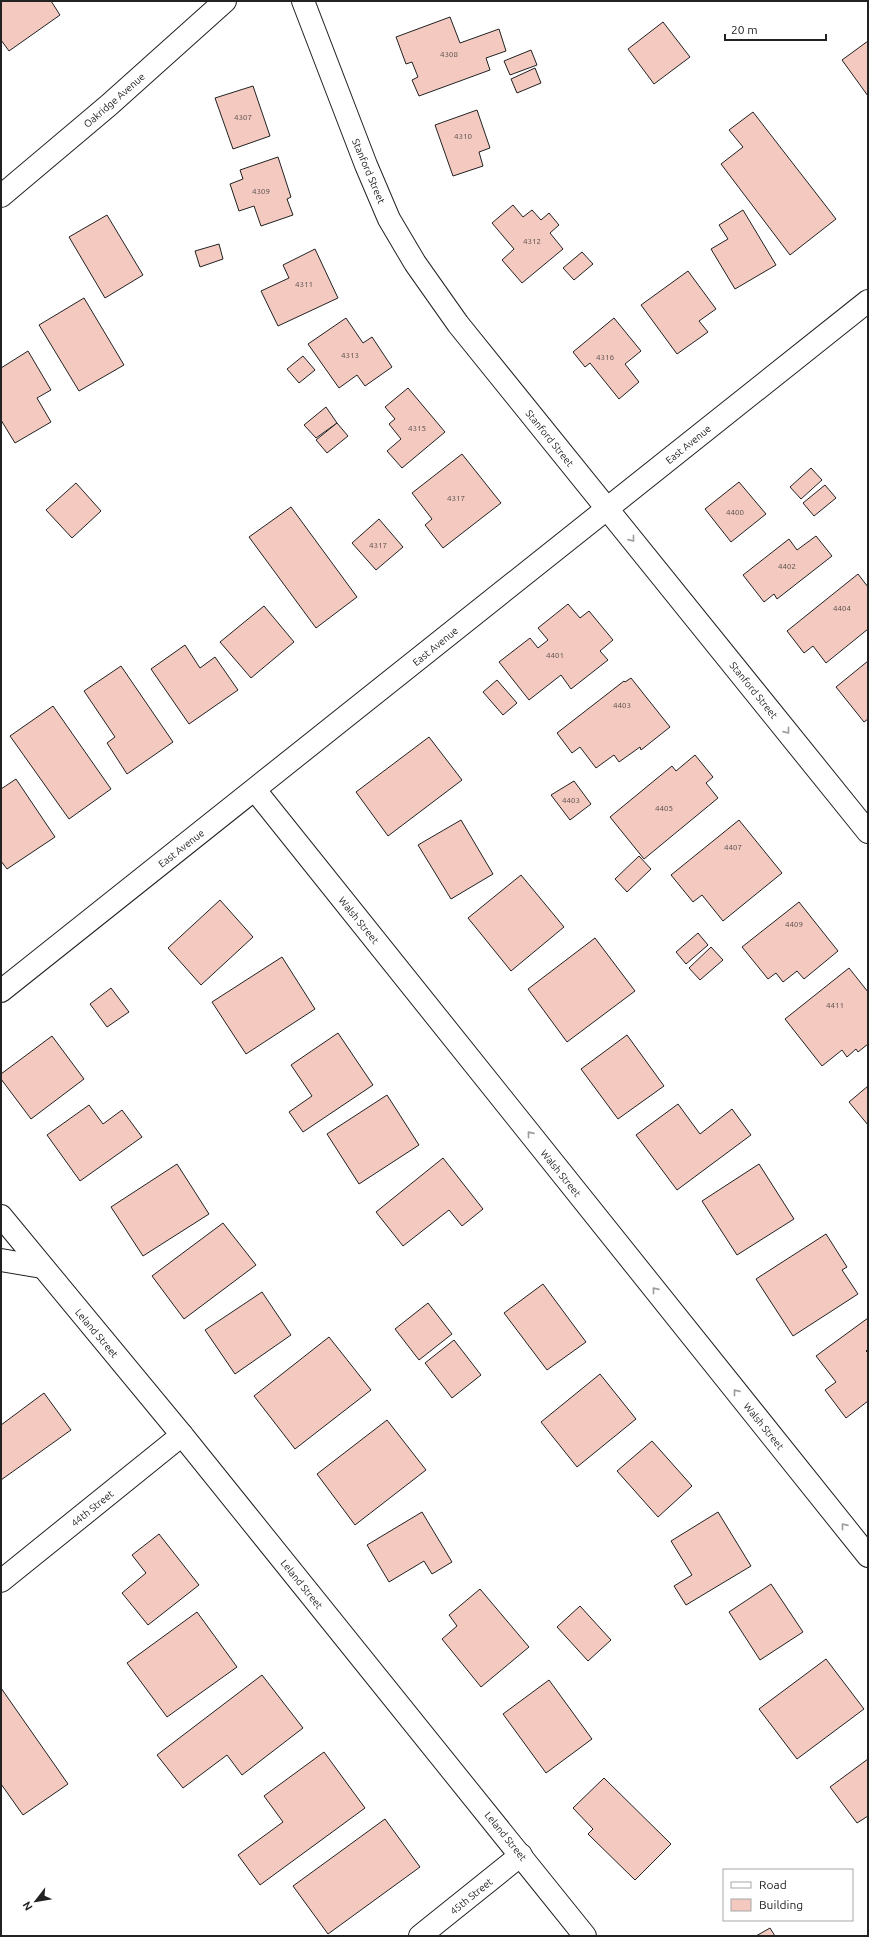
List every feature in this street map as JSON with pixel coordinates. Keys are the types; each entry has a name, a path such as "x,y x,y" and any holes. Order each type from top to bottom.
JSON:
{"street":[{"name":"Oakridge Avenue","path":"1,196 109,105 225,1"},
{"name":"Stanford Street","path":"303,1 366,165 389,219 415,263 458,324 868,832"},
{"name":"East Avenue","path":"1,991 868,301"},
{"name":"Walsh Street","path":"255,790 868,1556"},
{"path":"1,1216 42,1267"},
{"path":"1,1260 42,1267"},
{"name":"Leland Street","path":"42,1267 182,1435 585,1936"},
{"name":"44th Street","path":"1,1581 182,1435"},
{"name":"45th Street","path":"420,1936 521,1855"}],"building":[{"path":"1,1 51,1 60,15 9,51 1,40"},
{"path":"450,17 460,43 499,29 506,51 486,58 490,70 419,96 412,80 418,77 412,62 406,64 396,37"},
{"path":"663,22 690,57 654,84 628,49"},
{"path":"868,41 868,96 842,60"},
{"path":"531,50 537,65 510,75 504,61"},
{"path":"535,68 541,83 517,93 511,79"},
{"path":"253,86 270,136 233,149 215,98"},
{"path":"477,110 490,148 479,152 483,166 453,176 435,125"},
{"path":"753,112 836,219 790,255 721,164 743,147 729,130"},
{"path":"278,157 291,197 287,199 293,215 261,226 254,206 239,211 230,184 243,179 240,170"},
{"path":"513,205 523,217 532,210 541,220 549,213 559,225 550,233 563,249 522,283 502,260 514,249 492,223"},
{"path":"743,210 776,265 735,289 711,249 728,239 719,225"},
{"path":"107,215 143,275 105,298 69,237"},
{"path":"219,244 223,259 200,267 195,251"},
{"path":"315,249 338,298 278,326 261,291 289,278 283,265"},
{"path":"582,252 593,264 574,280 563,268"},
{"path":"688,271 716,309 699,321 708,332 677,354 641,305"},
{"path":"84,298 124,365 79,391 39,325"},
{"path":"346,318 363,343 372,337 392,367 365,386 357,375 339,388 308,344"},
{"path":"614,318 641,351 625,364 639,382 619,399 590,363 585,367 573,352"},
{"path":"28,351 51,390 37,398 51,422 15,443 1,420 1,368"},
{"path":"303,356 315,370 299,383 287,369"},
{"path":"408,388 445,432 402,468 387,451 401,439 389,424 395,419 385,407"},
{"path":"326,407 337,423 316,438 304,425"},
{"path":"337,423 348,436 327,453 316,440"},
{"path":"462,454 501,503 443,548 425,525 432,519 412,493"},
{"path":"811,468 822,480 801,499 790,487"},
{"path":"739,482 766,514 731,542 705,509"},
{"path":"76,483 101,511 72,538 46,510"},
{"path":"825,485 836,498 814,516 803,503"},
{"path":"291,507 357,597 316,628 249,537"},
{"path":"379,519 403,547 376,570 352,543"},
{"path":"816,536 832,556 777,599 774,594 764,602 743,575 789,539 797,550"},
{"path":"858,574 868,587 868,629 826,663 813,646 804,653 787,631"},
{"path":"568,604 580,618 589,611 613,640 600,651 608,660 571,689 561,675 529,700 499,662 530,638 538,648 548,640 538,628"},
{"path":"264,606 294,642 251,678 220,642"},
{"path":"185,645 200,668 215,657 238,690 189,724 151,669"},
{"path":"868,661 868,719 864,722 836,687"},
{"path":"121,666 173,742 127,774 107,743 115,737 84,691"},
{"path":"631,678 670,727 641,750 640,747 619,762 614,755 596,768 580,747 572,753 557,733 624,681 625,682"},
{"path":"497,680 517,703 503,715 483,692"},
{"path":"53,706 111,789 69,819 10,736"},
{"path":"429,737 462,780 388,836 356,792"},
{"path":"695,755 713,777 706,783 718,798 644,859 610,817 672,766 676,771"},
{"path":"16,779 55,837 7,869 1,861 1,789"},
{"path":"574,781 591,804 570,820 551,795"},
{"path":"461,820 493,874 451,899 418,845"},
{"path":"739,820 782,873 723,921 702,895 693,902 671,875"},
{"path":"639,856 651,869 627,892 615,879"},
{"path":"521,875 564,927 511,971 468,918"},
{"path":"220,900 253,937 201,985 168,948"},
{"path":"799,902 838,951 804,979 797,971 783,982 776,973 768,979 742,947"},
{"path":"698,933 708,945 686,964 676,952"},
{"path":"595,938 635,991 567,1042 528,989"},
{"path":"711,947 723,960 700,980 689,968"},
{"path":"282,957 315,1009 246,1054 212,1002"},
{"path":"849,968 868,992 868,1044 858,1052 856,1049 847,1057 842,1050 822,1066 785,1019"},
{"path":"111,988 129,1012 107,1027 90,1004"},
{"path":"338,1033 373,1085 303,1132 289,1112 312,1096 291,1065"},
{"path":"627,1035 664,1086 618,1119 581,1069"},
{"path":"52,1036 84,1079 31,1119 1,1079 1,1074"},
{"path":"868,1086 868,1125 849,1102"},
{"path":"387,1095 419,1145 359,1184 327,1134"},
{"path":"678,1104 700,1134 732,1109 751,1135 677,1190 636,1135"},
{"path":"89,1105 103,1124 122,1110 142,1137 80,1181 47,1135"},
{"path":"443,1158 483,1209 462,1226 449,1210 403,1246 376,1212"},
{"path":"177,1164 209,1214 143,1256 111,1207"},
{"path":"759,1164 794,1219 737,1255 702,1201"},
{"path":"223,1223 256,1265 184,1319 152,1276"},
{"path":"826,1234 847,1267 842,1270 858,1294 793,1336 756,1279"},
{"path":"543,1284 586,1342 547,1370 504,1313"},
{"path":"262,1292 291,1335 235,1374 205,1330"},
{"path":"428,1303 452,1334 419,1360 395,1329"},
{"path":"868,1318 868,1349 866,1351 868,1353 868,1401 846,1418 825,1390 836,1382 816,1356"},
{"path":"329,1337 371,1390 295,1449 254,1396"},
{"path":"454,1340 481,1375 452,1398 425,1363"},
{"path":"600,1374 636,1419 577,1467 541,1422"},
{"path":"44,1393 71,1430 1,1480 1,1425"},
{"path":"387,1420 426,1470 355,1525 317,1474"},
{"path":"652,1441 692,1486 658,1517 617,1471"},
{"path":"422,1512 452,1562 432,1574 424,1561 389,1582 367,1545"},
{"path":"718,1512 751,1566 686,1605 674,1586 692,1575 671,1541"},
{"path":"159,1534 199,1585 148,1625 122,1593 146,1573 132,1555"},
{"path":"771,1584 803,1632 760,1660 729,1612"},
{"path":"480,1589 529,1647 481,1687 442,1639 457,1626 449,1615"},
{"path":"580,1606 611,1640 588,1661 557,1627"},
{"path":"197,1612 237,1667 167,1717 127,1663"},
{"path":"826,1659 864,1709 797,1759 759,1709"},
{"path":"262,1675 303,1728 242,1775 227,1755 183,1788 157,1755"},
{"path":"549,1680 592,1739 546,1773 503,1714"},
{"path":"1,1688 68,1784 23,1815 1,1784"},
{"path":"324,1752 365,1808 260,1885 238,1855 283,1822 264,1796"},
{"path":"868,1759 868,1816 857,1823 830,1787"},
{"path":"604,1778 671,1844 635,1880 588,1834 593,1829 573,1808"},
{"path":"385,1819 420,1867 328,1934 293,1886"},
{"path":"770,1928 775,1936 756,1936"}]}
